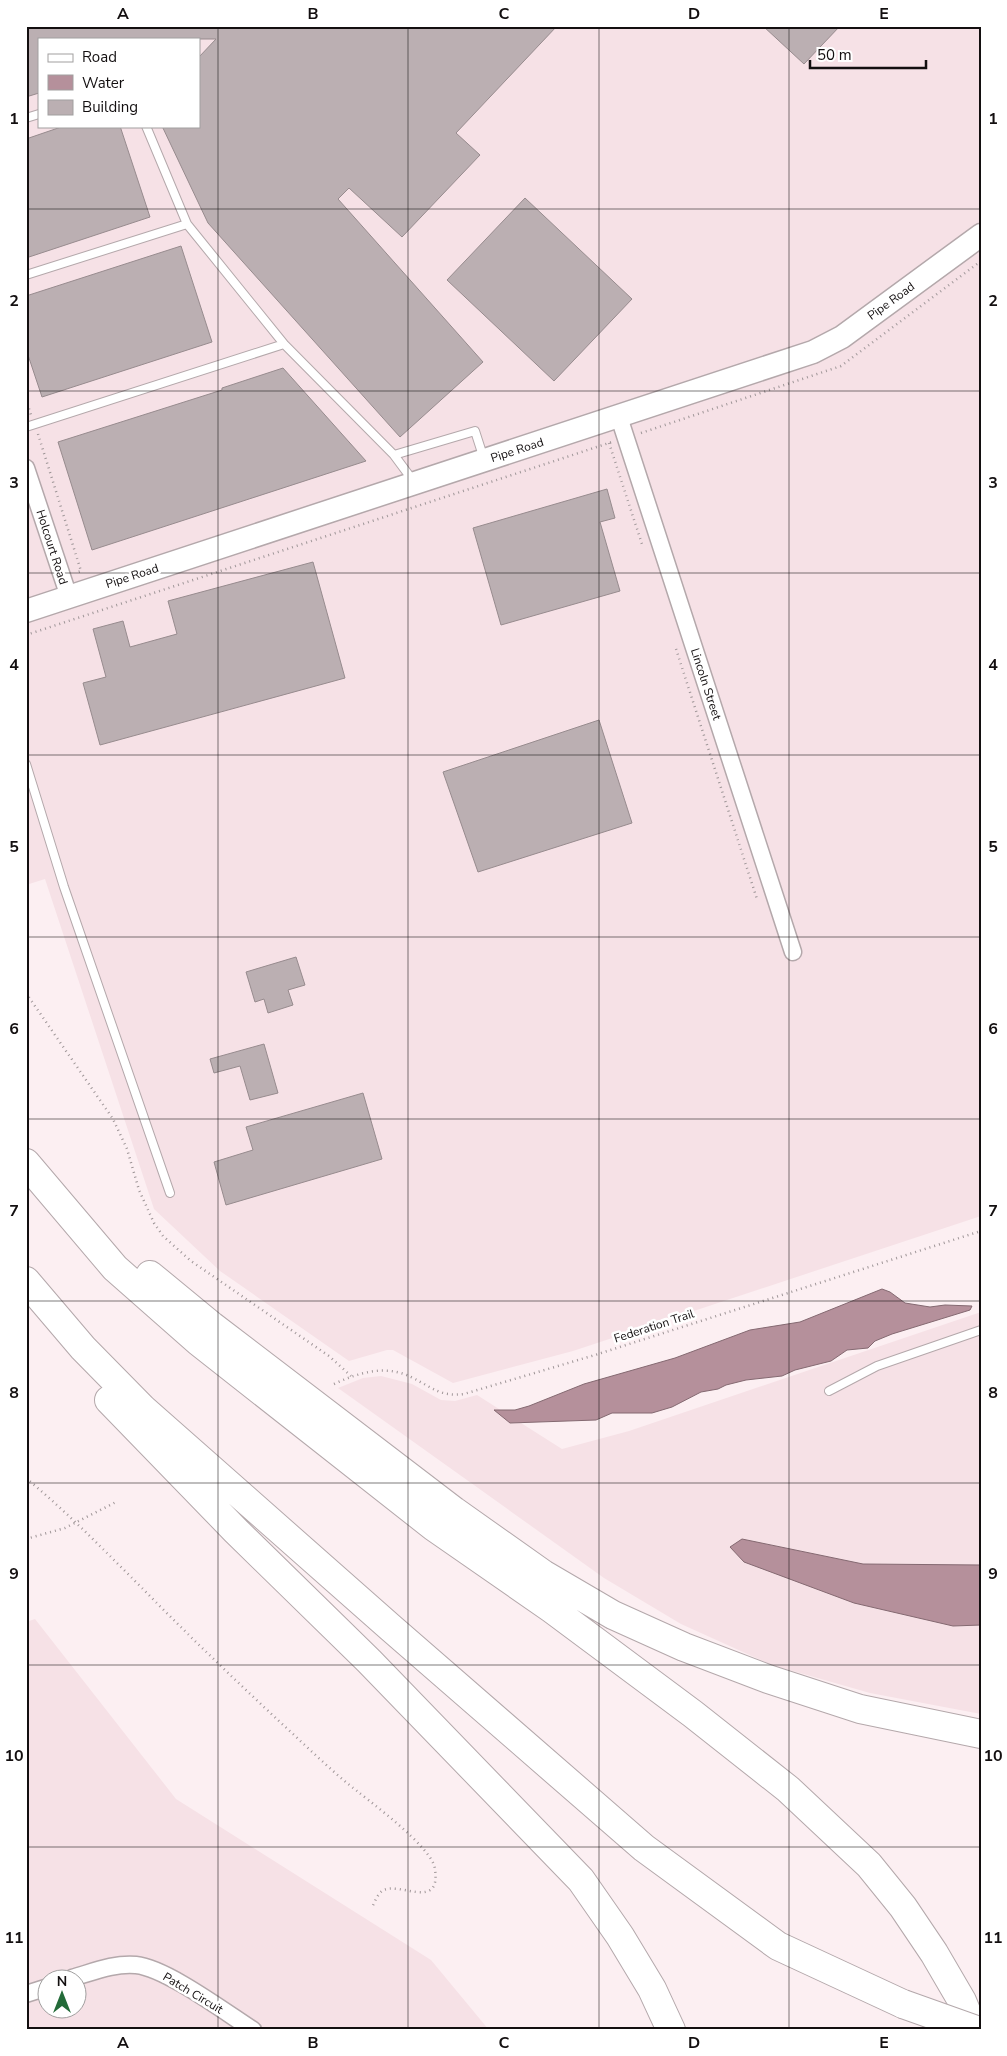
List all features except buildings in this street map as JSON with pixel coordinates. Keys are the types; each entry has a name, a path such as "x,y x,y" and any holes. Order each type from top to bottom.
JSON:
{"highway":[{"path":"26,1154 130,1258 212,1326 454,1511 543,1574 613,1615 684,1647 768,1679 860,1709 981,1734"},
{"path":"26,1163 115,1268 198,1342 434,1527 552,1608 788,1789 869,1866 903,1907 934,1953 962,2001 975,2030"},
{"path":"26,1281 83,1348 143,1409 266,1519 644,1848 722,1907 778,1946 903,2004 975,2030"},
{"path":"26,1303 69,1358 134,1428 362,1654 581,1880 625,1943 652,1989 672,2030"}],"street":[{"name":"Pipe Road","path":"26,611 66,587 416,484 813,352 842,337 981,235"},
{"name":"Lincoln Street","path":"619,417 792,952"},
{"name":"Holcourt Road","path":"26,468 66,587"},
{"name":"Patch Circuit","path":"88,1973 109,1966 136,1965 163,1973 253,2030"},
{"path":"26,1994 38,1990"}],"lane":[{"path":"26,118 38,114"},
{"path":"147,128 187,224 284,344 394,455 416,484"},
{"path":"26,275 187,224"},
{"path":"26,427 284,344"},
{"path":"394,455 475,431 485,460"},
{"path":"26,764 64,887 170,1193"},
{"path":"828,1391 877,1366 981,1330"}],"path":[{"path":"26,399 81,571 66,587"},
{"path":"609,443 645,552"},
{"path":"674,644 757,899"},
{"name":"Federation Trail","path":"334,1384 351,1376 376,1370 387,1370 413,1378 443,1394 452,1396 464,1394 595,1355 981,1231"},
{"path":"26,1478 76,1521 246,1690 328,1768 430,1854 435,1868 435,1881 432,1888 425,1892 387,1889 379,1894 372,1907"},
{"path":"26,1540 65,1528 116,1502"}],"shaded area":[{"path":"26,26 981,26 981,1216 573,1351 453,1383 393,1350 349,1361 220,1271 154,1209 45,879 26,885"},
{"path":"981,1312 981,1714 870,1693 772,1665 681,1624 604,1578 338,1388 363,1378 381,1376 412,1384 441,1400 455,1401 477,1395 562,1449 629,1431"},
{"path":"35,1619 176,1799 431,1960 489,2030 26,2030 26,1622"}],"water":[{"path":"882,1289 890,1292 905,1303 930,1307 945,1305 972,1306 970,1310 892,1334 875,1341 868,1348 847,1350 831,1361 795,1370 782,1376 746,1380 701,1392 672,1407 652,1413 612,1413 596,1420 510,1423 494,1410 515,1410 529,1406 584,1384 675,1358 750,1330 800,1322"},
{"path":"742,1539 863,1564 981,1565 981,1625 953,1626 854,1603 744,1562 730,1547"}]}
